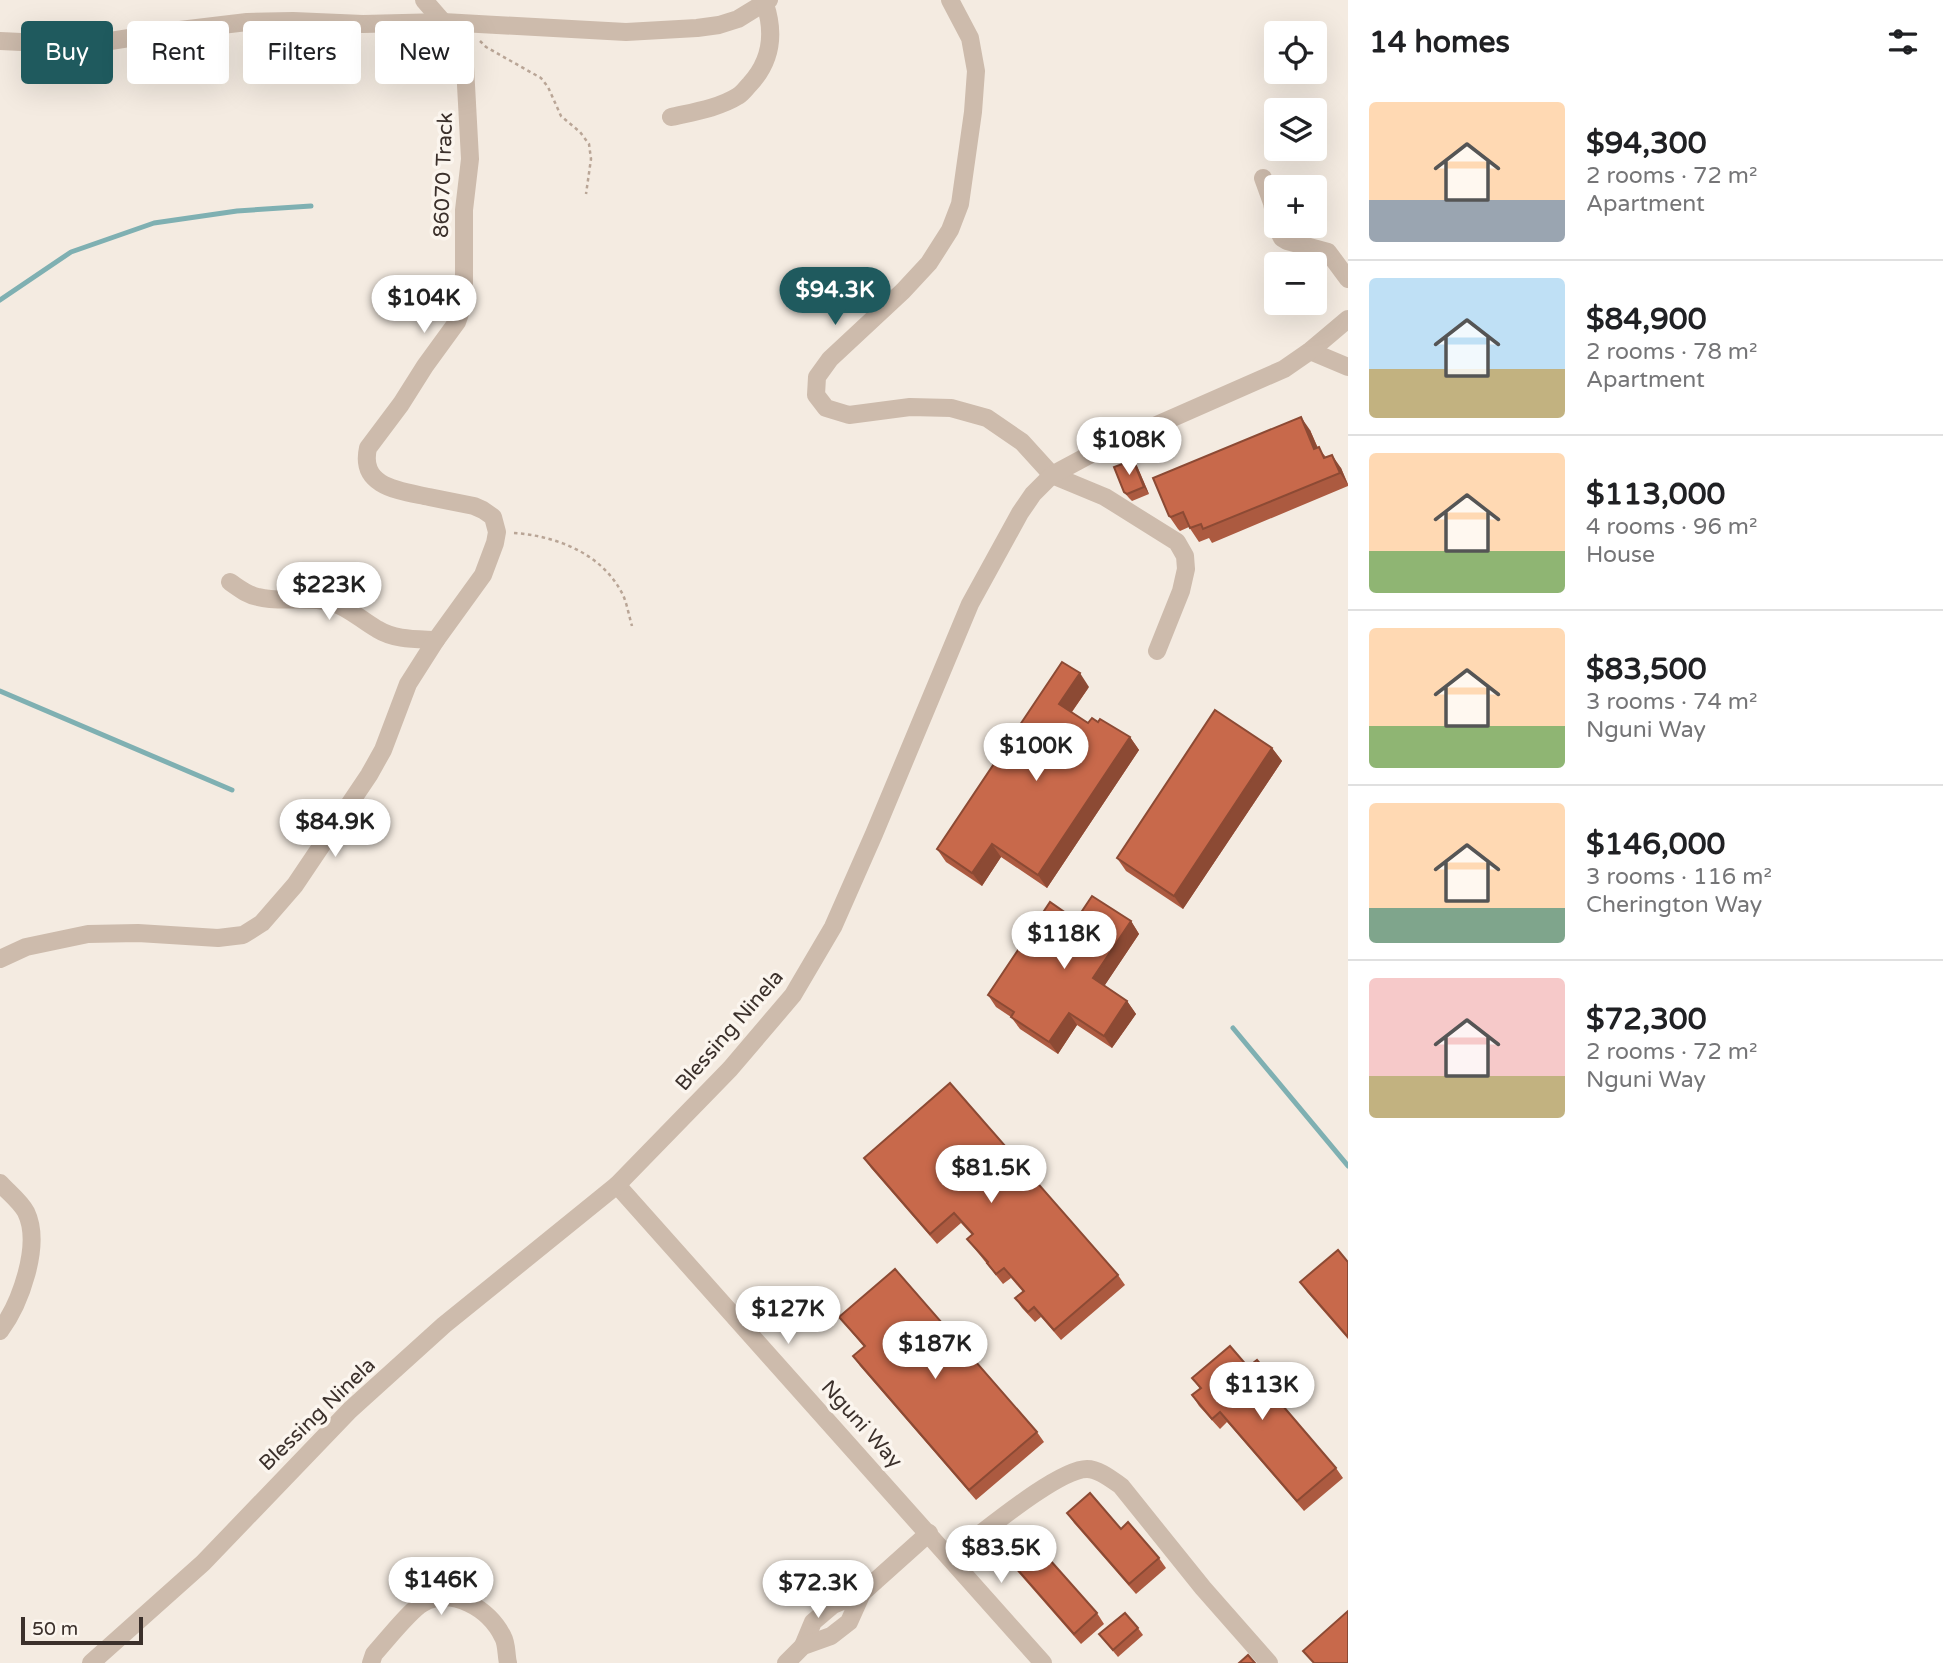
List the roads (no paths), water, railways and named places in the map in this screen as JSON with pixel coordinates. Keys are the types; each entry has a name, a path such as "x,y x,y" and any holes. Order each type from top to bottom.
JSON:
{"street":[{"path":"424,0 449,21"},
{"path":"950,0 970,38 976,71 960,204 950,230 929,263 830,359 817,377 816,395 826,408 849,415 910,407 951,408 988,418 1022,442 1052,475 1105,497 1177,542 1185,556 1186,569 1181,591 1157,651"},
{"path":"474,24 626,32 696,29 738,19 767,2 771,41 768,57 760,74 740,95 718,106 671,117"},
{"path":"0,41 85,45 247,22 315,20 375,24"},
{"name":"86070 Track","path":"436,640 483,575 495,543 493,517 474,506 388,488 374,478 366,456 368,448 457,322 464,302 464,210 470,159 466,84"},
{"path":"1282,238 1328,252 1348,279"},
{"name":"Blessing Ninela","path":"90,1663 203,1563 349,1410 444,1325 617,1185 730,1069 793,995 833,927 970,604 1033,494 1052,475 1093,453 1284,369 1348,319"},
{"path":"1310,351 1348,367"},
{"path":"0,959 26,947 88,934 138,933 218,938 243,935 262,923 295,885 369,775 383,750 408,684 436,640 393,636 377,630 333,602 260,598 230,582"},
{"path":"0,1183 25,1209 31,1226 32,1244 25,1280 10,1318 0,1331"},
{"name":"Nguni Way","path":"617,1185 1043,1663"},
{"path":"950,1557 1045,1486 1067,1473 1088,1469 1121,1486 1203,1588 1269,1663"},
{"path":"786,1663 803,1646 831,1636 849,1622 862,1593 929,1534"},
{"path":"371,1663 374,1654 420,1605 436,1597 455,1597 472,1604 488,1617 504,1637 508,1663"}],"waterway":[{"path":"0,300 71,252 154,223 237,211 311,206"},
{"path":"0,691 232,790"},
{"path":"1233,1028 1348,1166"}]}
